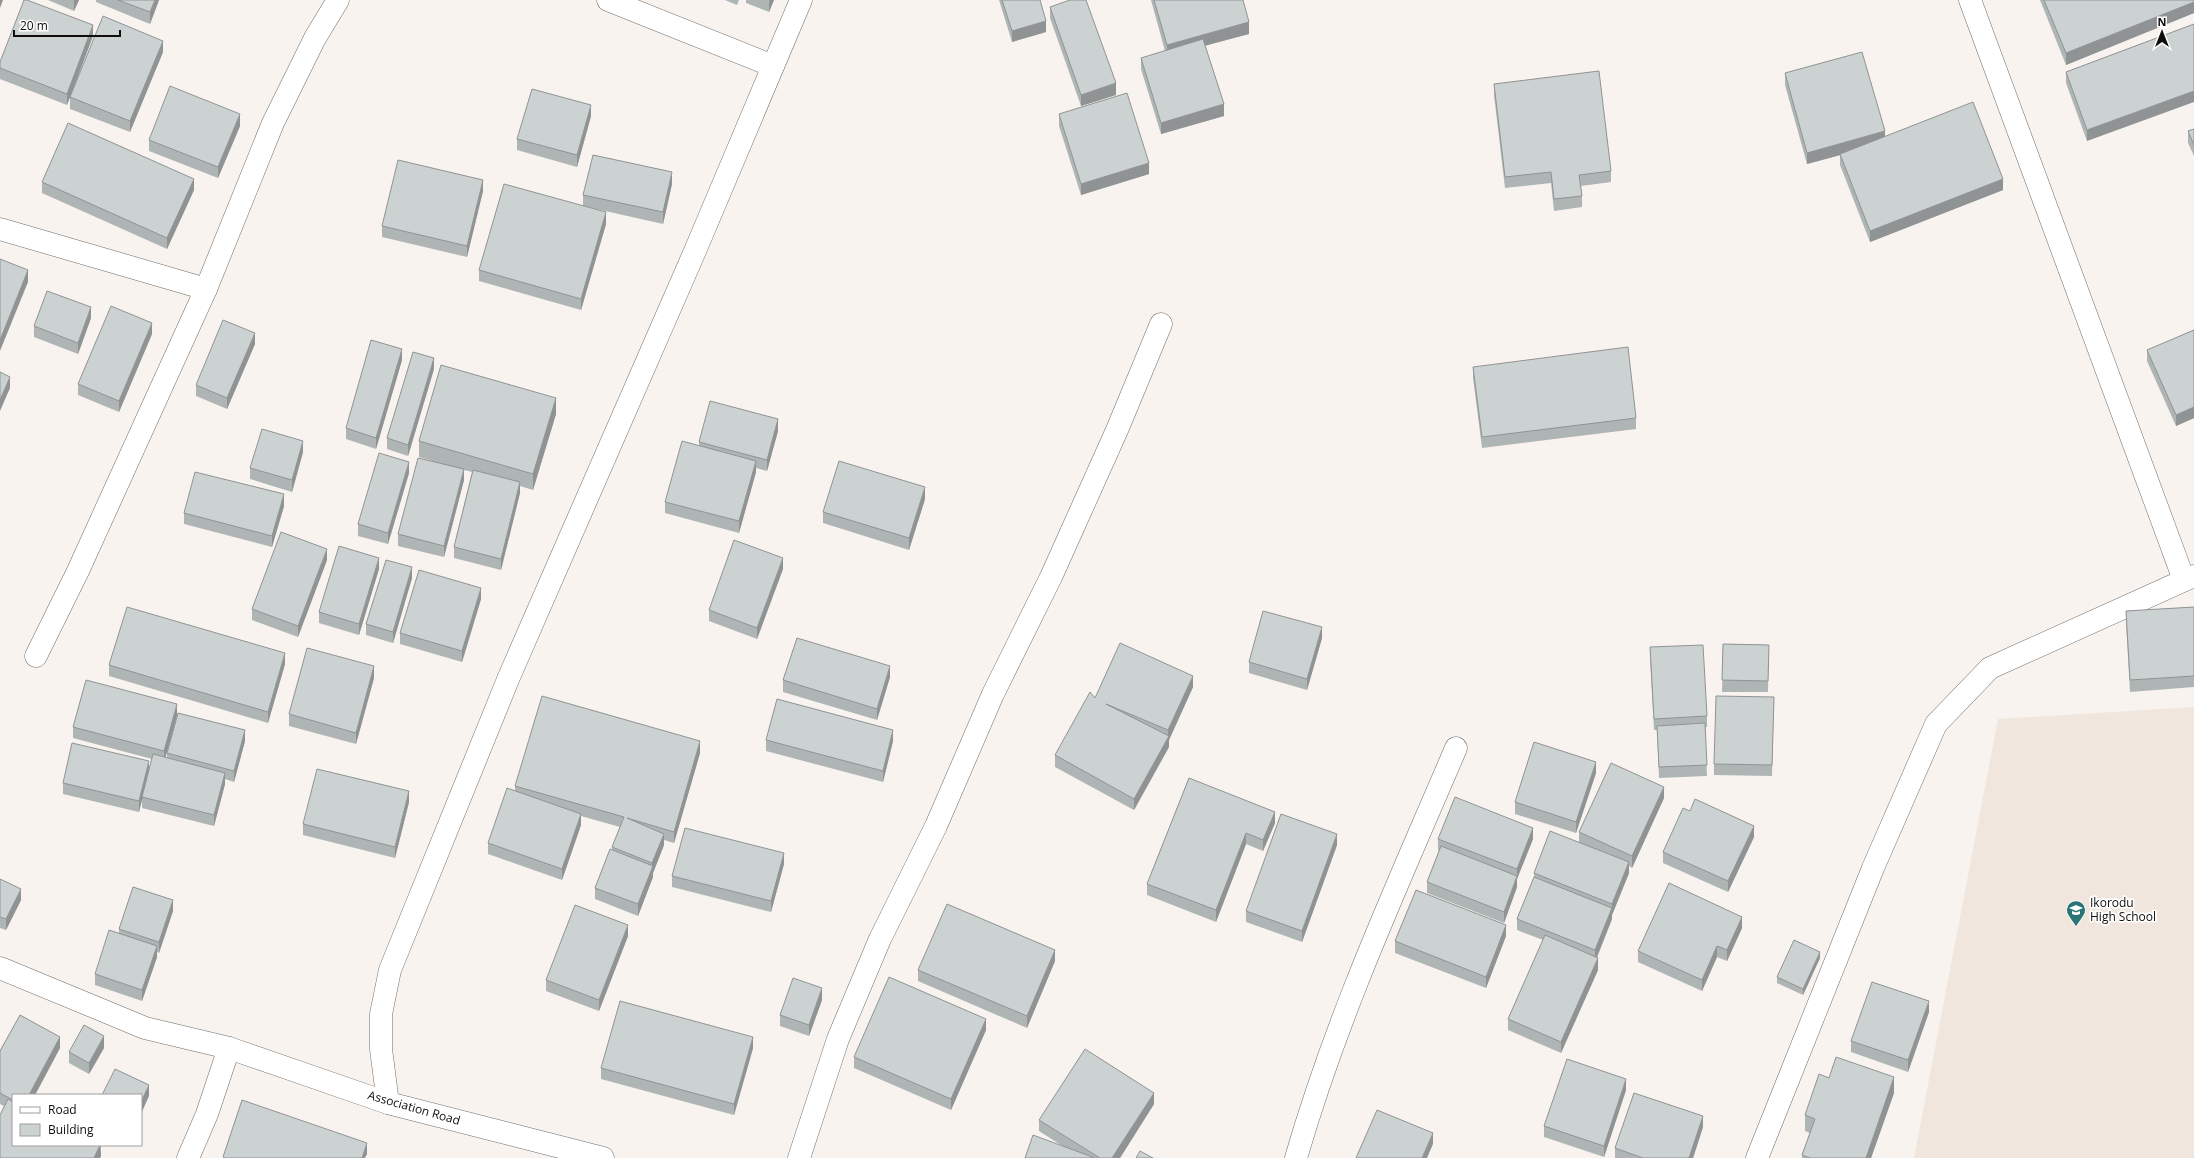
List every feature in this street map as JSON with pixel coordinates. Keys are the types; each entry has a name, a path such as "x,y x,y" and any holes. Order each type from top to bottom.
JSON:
{"street":[{"path":"36,656 78,571 206,289 273,123 315,38 338,0"},
{"path":"608,0 773,66"},
{"path":"388,1103 381,1049 381,1014 390,970 509,677 695,251 801,0"},
{"path":"1757,1158 1873,868 1936,724 1990,668 2189,578 1970,0"},
{"path":"0,229 206,289"},
{"path":"799,1158 838,1039 880,938 936,826 992,694 1057,563 1117,430 1161,324"},
{"path":"1296,1158 1324,1067 1348,1001 1456,748"},
{"name":"Association Road","path":"0,968 145,1028 229,1048 388,1103 603,1158"},
{"path":"188,1158 207,1114 229,1048"}],"shaded area":[{"name":"Ikorodu High School","path":"2194,707 2194,1158 1914,1158 1998,719"}],"building":[{"path":"24,0 93,25 67,94 0,68 0,62"},
{"path":"118,0 155,0 150,12"},
{"path":"1002,0 1040,0 1046,21 1012,31"},
{"path":"1070,0 1086,0 1116,83 1081,95 1050,7"},
{"path":"1154,0 1243,0 1249,22 1167,45"},
{"path":"2044,0 2194,0 2194,2 2066,53"},
{"path":"103,16 163,41 130,121 70,97"},
{"path":"2194,24 2194,91 2087,130 2066,72"},
{"path":"1203,39 1224,104 1161,123 1141,58"},
{"path":"1862,52 1885,131 1807,153 1785,73"},
{"path":"1599,71 1611,171 1579,175 1582,196 1554,199 1551,172 1505,177 1494,84"},
{"path":"170,86 240,114 218,167 149,140"},
{"path":"532,89 591,105 577,155 517,139"},
{"path":"1127,93 1149,163 1081,184 1059,114"},
{"path":"1973,102 2003,179 1870,231 1840,154"},
{"path":"68,123 194,179 167,238 42,182"},
{"path":"2194,129 2194,145 2188,131"},
{"path":"593,155 672,172 663,212 583,195"},
{"path":"398,160 483,180 467,246 382,226"},
{"path":"504,184 606,212 581,299 479,270"},
{"path":"0,259 28,270 0,340"},
{"path":"47,291 91,307 78,343 34,326"},
{"path":"111,306 152,323 119,401 78,384"},
{"path":"223,320 255,333 227,398 196,385"},
{"path":"2194,330 2194,407 2176,415 2147,350"},
{"path":"371,340 402,349 376,438 346,428"},
{"path":"1628,347 1636,418 1482,437 1473,367"},
{"path":"413,352 434,358 408,445 387,438"},
{"path":"441,365 556,398 533,474 419,441"},
{"path":"0,372 10,377 0,400"},
{"path":"710,401 778,419 767,460 699,442"},
{"path":"262,429 303,441 292,480 250,468"},
{"path":"682,441 756,461 739,521 665,502"},
{"path":"379,453 409,462 388,533 358,524"},
{"path":"418,458 464,469 444,546 398,534"},
{"path":"839,461 925,487 909,538 823,512"},
{"path":"473,470 520,482 501,559 454,547"},
{"path":"195,472 284,494 272,536 184,513"},
{"path":"281,532 327,549 298,626 252,609"},
{"path":"734,540 783,558 757,628 709,610"},
{"path":"339,546 379,558 359,624 319,612"},
{"path":"386,560 412,567 393,632 366,624"},
{"path":"419,570 481,588 462,651 400,633"},
{"path":"127,607 285,653 268,712 109,665"},
{"path":"2194,607 2194,676 2130,680 2126,611"},
{"path":"1263,611 1322,627 1307,679 1249,662"},
{"path":"797,638 890,666 877,709 783,680"},
{"path":"1120,643 1193,676 1168,730 1106,704 1169,736 1134,799 1055,755 1090,692 1095,698"},
{"path":"1723,644 1769,645 1768,681 1722,680"},
{"path":"1703,645 1707,716 1654,719 1650,647"},
{"path":"307,648 374,666 356,733 289,714"},
{"path":"86,680 177,704 164,751 73,727"},
{"path":"542,696 700,741 674,832 627,818 664,834 652,863 612,847 624,817 515,786"},
{"path":"1716,696 1774,697 1772,765 1714,764"},
{"path":"777,699 893,730 883,771 766,740"},
{"path":"178,713 245,730 234,771 167,753"},
{"path":"1705,723 1707,765 1659,767 1657,726"},
{"path":"1534,742 1596,762 1576,822 1515,802"},
{"path":"72,743 149,761 139,801 63,783"},
{"path":"153,754 225,773 214,815 142,797"},
{"path":"1611,763 1664,787 1632,856 1579,832"},
{"path":"317,769 409,791 395,847 303,824"},
{"path":"1189,778 1275,812 1263,840 1246,833 1216,910 1147,884"},
{"path":"507,788 581,814 562,869 488,843"},
{"path":"1455,797 1533,828 1517,869 1438,839"},
{"path":"1695,799 1754,826 1728,881 1663,852 1683,808 1690,811"},
{"path":"1281,814 1337,834 1302,931 1246,911"},
{"path":"685,828 784,853 771,901 672,876"},
{"path":"1550,831 1629,862 1612,904 1534,873"},
{"path":"1441,846 1517,876 1504,912 1427,882"},
{"path":"610,849 653,866 638,904 595,888"},
{"path":"1534,877 1612,908 1595,950 1517,919"},
{"path":"0,879 21,889 6,919 0,917"},
{"path":"1669,883 1742,917 1727,950 1717,946 1702,980 1638,951"},
{"path":"133,887 173,900 159,942 119,929"},
{"path":"1416,890 1506,925 1486,977 1395,941"},
{"path":"947,904 1055,950 1027,1016 918,970"},
{"path":"575,905 628,925 599,1000 546,980"},
{"path":"109,930 157,946 142,990 95,974"},
{"path":"1545,935 1598,958 1561,1042 1508,1019"},
{"path":"1794,940 1820,952 1803,989 1777,977"},
{"path":"889,977 986,1019 951,1099 854,1057"},
{"path":"793,978 822,988 809,1025 780,1015"},
{"path":"1872,982 1929,1001 1908,1060 1851,1041"},
{"path":"620,1001 753,1037 734,1104 601,1068"},
{"path":"20,1015 60,1037 30,1094 12,1094 12,1099 0,1093 0,1051"},
{"path":"84,1025 104,1036 89,1063 69,1052"},
{"path":"1085,1049 1154,1093 1112,1158 1100,1158 1039,1120"},
{"path":"1836,1057 1894,1077 1866,1158 1810,1158 1802,1155 1815,1119 1805,1115 1819,1074 1829,1078"},
{"path":"1567,1059 1626,1079 1604,1146 1544,1126"},
{"path":"115,1069 149,1085 142,1100 142,1094 102,1094"},
{"path":"1634,1093 1703,1116 1689,1158 1643,1158 1615,1148"},
{"path":"8,1099 12,1101 12,1146 100,1146 94,1158 0,1158 0,1115"},
{"path":"242,1100 367,1143 362,1158 225,1158 223,1157"},
{"path":"1377,1110 1433,1133 1422,1158 1356,1158"},
{"path":"1033,1135 1095,1158 1025,1158"},
{"path":"1140,1151 1153,1158 1136,1158"}],"place":[{"name":"Ikorodu High School","path":"2076,927"}]}
